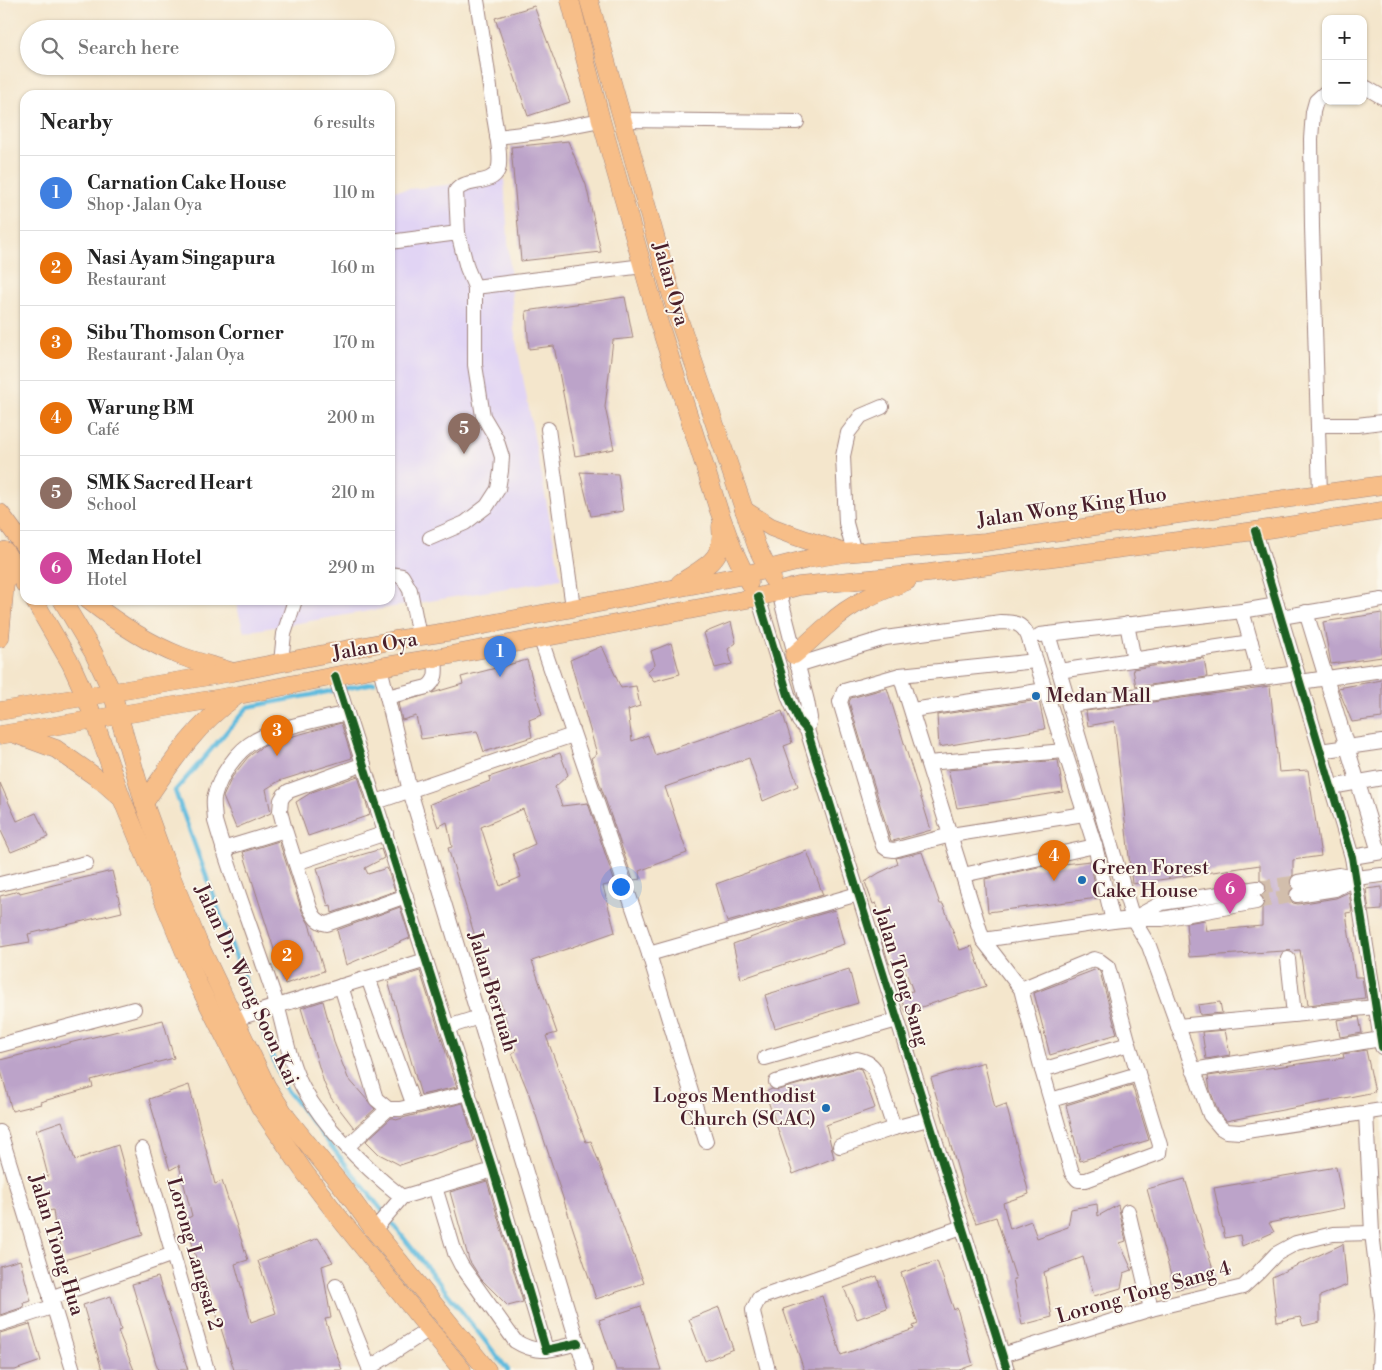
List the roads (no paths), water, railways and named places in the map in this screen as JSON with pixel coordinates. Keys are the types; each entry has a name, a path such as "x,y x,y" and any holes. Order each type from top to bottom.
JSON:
{"main road":[{"name":"Jalan Oya","path":"570,0 601,120 658,320 718,508 744,574 758,596"},
{"name":"Jalan Oya","path":"8,734 239,695 339,686 380,667 779,592 757,547 676,311 589,0"},
{"name":"Jalan Wong King Huo","path":"767,568 849,552 985,542 1382,485"},
{"path":"674,588 714,559 718,553 722,537 718,508"},
{"path":"744,510 771,527 792,536 849,552"},
{"path":"779,592 799,586 929,572 1255,531 1382,512"},
{"path":"0,513 20,541"},
{"path":"2,548 20,578"},
{"path":"0,638 5,583 2,548"},
{"name":"Jalan Oya","path":"0,711 233,672 674,588 767,568"},
{"path":"795,660 830,622 858,603 929,572"},
{"name":"Jalan Dr. Wong Soon Kai","path":"37,605 71,664 86,697 122,799 197,982 260,1107 305,1173 428,1330 462,1370"},
{"name":"Jalan Dr. Wong Soon Kai","path":"65,605 93,652 112,692 144,803 165,861 198,942 243,1016 263,1079 282,1110 345,1190 378,1225 486,1370"},
{"path":"95,605 125,627 154,643 181,656 233,672"},
{"path":"144,803 187,742 217,710 239,695"},
{"path":"8,734 56,749 103,782 122,799"}],"street":[{"path":"430,538 465,523 487,506 498,489 502,471 502,457 496,438 483,416 475,365 475,287 467,268 458,233 456,192 458,187 493,177 498,171 499,164 497,137 477,0"},
{"path":"1367,88 1382,97"},
{"path":"1320,494 1311,139 1313,112 1316,101 1322,96"},
{"path":"497,137 538,132 601,120"},
{"path":"623,120 797,122"},
{"path":"395,241 458,233"},
{"path":"475,287 643,266"},
{"path":"849,552 843,456 848,433 861,416 882,407"},
{"path":"1318,425 1356,425 1382,422"},
{"path":"548,430 573,607"},
{"path":"1193,1070 1381,1043 1352,857 1255,531"},
{"path":"395,575 402,576 410,590 419,636"},
{"name":"Jalan Tong Sang","path":"779,592 810,718 807,730"},
{"name":"Jalan Tong Sang","path":"758,596 789,698 799,721 807,730 1007,1370"},
{"path":"1028,636 1242,611 1306,612 1382,600"},
{"path":"281,662 284,634 293,605"},
{"path":"1242,611 1261,678"},
{"path":"1306,612 1380,852 1352,857"},
{"path":"795,660 885,638 1001,622 1019,624 1028,636 1095,846 1113,922"},
{"path":"1127,624 1134,660"},
{"path":"1048,634 1133,918 1149,946 1193,1070 1210,1115 1215,1123 1226,1131 1240,1132 1382,1110"},
{"path":"540,637 648,954 706,1141"},
{"path":"1059,671 1251,642"},
{"path":"387,697 431,685 436,677 435,658"},
{"path":"1036,661 900,674 848,688 842,694 840,702 883,846 894,850 951,835 1084,814"},
{"name":"Jalan Bertuah","path":"380,667 410,791 586,1370"},
{"path":"1069,705 1261,678 1326,678 1382,670"},
{"path":"900,674 983,940 996,954 1021,989 1072,1173 1078,1180 1086,1180 1159,1153 1160,1145 1108,967 1094,959 1021,989"},
{"path":"339,686 469,1093 546,1350"},
{"path":"912,710 1045,690"},
{"path":"347,713 276,732 254,740 239,754 224,775 214,799 215,821 272,1007 300,1082 346,1147 399,1200"},
{"path":"376,802 574,735"},
{"path":"1320,751 1382,742"},
{"path":"928,763 1064,751"},
{"path":"364,764 284,795 280,805 285,830 310,908 316,919 320,922 327,924 406,896"},
{"path":"1331,786 1382,778"},
{"path":"223,849 285,830"},
{"path":"296,863 386,833"},
{"path":"963,875 1095,846"},
{"path":"0,884 86,863"},
{"path":"1298,889 1338,875 1355,878 1382,875"},
{"path":"648,954 858,894"},
{"path":"983,940 1133,918 1162,903 1257,895"},
{"path":"1288,959 1294,1015"},
{"path":"243,1016 426,960"},
{"path":"368,978 414,1106"},
{"path":"341,986 376,1099 388,1109 400,1109 469,1093"},
{"path":"1178,1026 1376,1007"},
{"path":"0,1045 134,1009"},
{"path":"448,1028 479,1017"},
{"path":"765,1058 897,1020"},
{"path":"1042,1070 1129,1044"},
{"path":"776,1082 857,1058 864,1060 872,1065 875,1070 894,1128"},
{"path":"1051,1100 1138,1074"},
{"path":"346,1147 388,1109"},
{"path":"1366,1112 1372,1233 1382,1315 1379,1370"},
{"path":"840,1146 928,1119"},
{"name":"Jalan Tiong Hua","path":"0,1132 73,1370"},
{"name":"Lorong Langsat 2","path":"142,1149 207,1370"},
{"path":"378,1225 399,1200 493,1170"},
{"path":"435,1187 455,1253 461,1265 515,1341 535,1351 578,1342"},
{"path":"1128,1211 1152,1309"},
{"path":"768,1370 754,1317 754,1310 760,1298 962,1227"},
{"name":"Lorong Tong Sang 4","path":"1002,1355 1152,1309 1243,1288 1276,1254 1296,1243 1333,1234 1372,1233"},
{"path":"0,1324 173,1254"},
{"path":"336,1286 370,1369 428,1330"}],"waterway":[{"path":"374,683 248,707 175,791 283,1085 508,1370"}],"tunnel":[{"path":"1258,888 1298,882"},
{"path":"1256,902 1297,895"}],"place":[{"name":"SMK Sacred Heart","path":"464,454"},
{"name":"Carnation Cake House","path":"500,677"},
{"name":"Medan Mall","path":"1036,696"},
{"name":"Sibu Thomson Corner","path":"277,756"},
{"name":"Green Forest Cake House","path":"1082,880"},
{"name":"Warung BM","path":"1054,881"},
{"name":"Medan Hotel","path":"1230,914"},
{"name":"Nasi Ayam Singapura","path":"287,981"},
{"name":"Logos Menthodist Church (SCAC)","path":"826,1108"}]}
